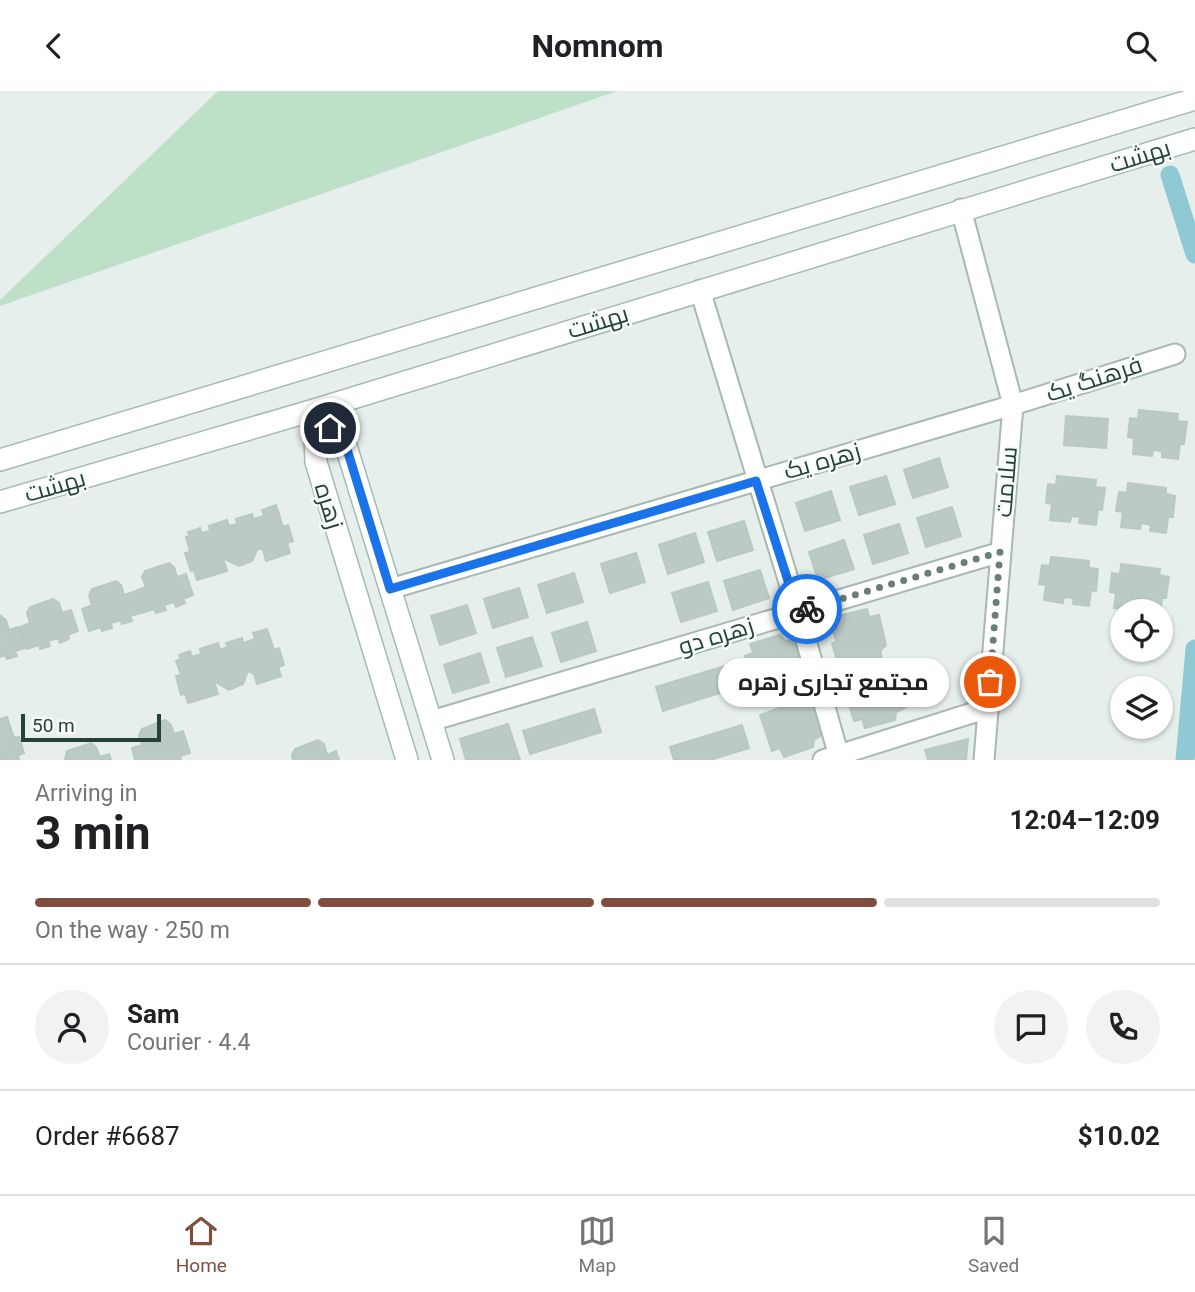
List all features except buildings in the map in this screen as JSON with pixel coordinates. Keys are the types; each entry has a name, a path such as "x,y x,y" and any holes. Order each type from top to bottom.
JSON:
{"main road":[{"name":"بهشت","path":"0,460 1195,99"},
{"name":"بهشت","path":"0,502 314,410 1195,139"},
{"name":"زهره","path":"314,410 346,446 443,760"},
{"name":"زهره","path":"314,410 316,462 407,760"}],"street":[{"name":"سلامت","path":"961,209 1013,405 984,760"},
{"path":"700,291 798,612 834,758 988,708"},
{"name":"فرهنگ یک","path":"1013,405 1175,353"},
{"name":"زهره یک","path":"390,589 1013,405"},
{"name":"زهره دو","path":"430,721 1000,552"}],"green space":[{"path":"218,91 617,91 0,306 0,300"}],"waterway":[{"path":"1170,175 1195,254"},
{"path":"1185,760 1195,649"}],"way so far":[{"path":"807,609 1000,552 990,682"}],"place":[{"name":"مجتمع تجاری زهره","path":"990,682"}],"route":[{"path":"330,428 346,446 390,589 756,481 798,612 807,609"}]}
